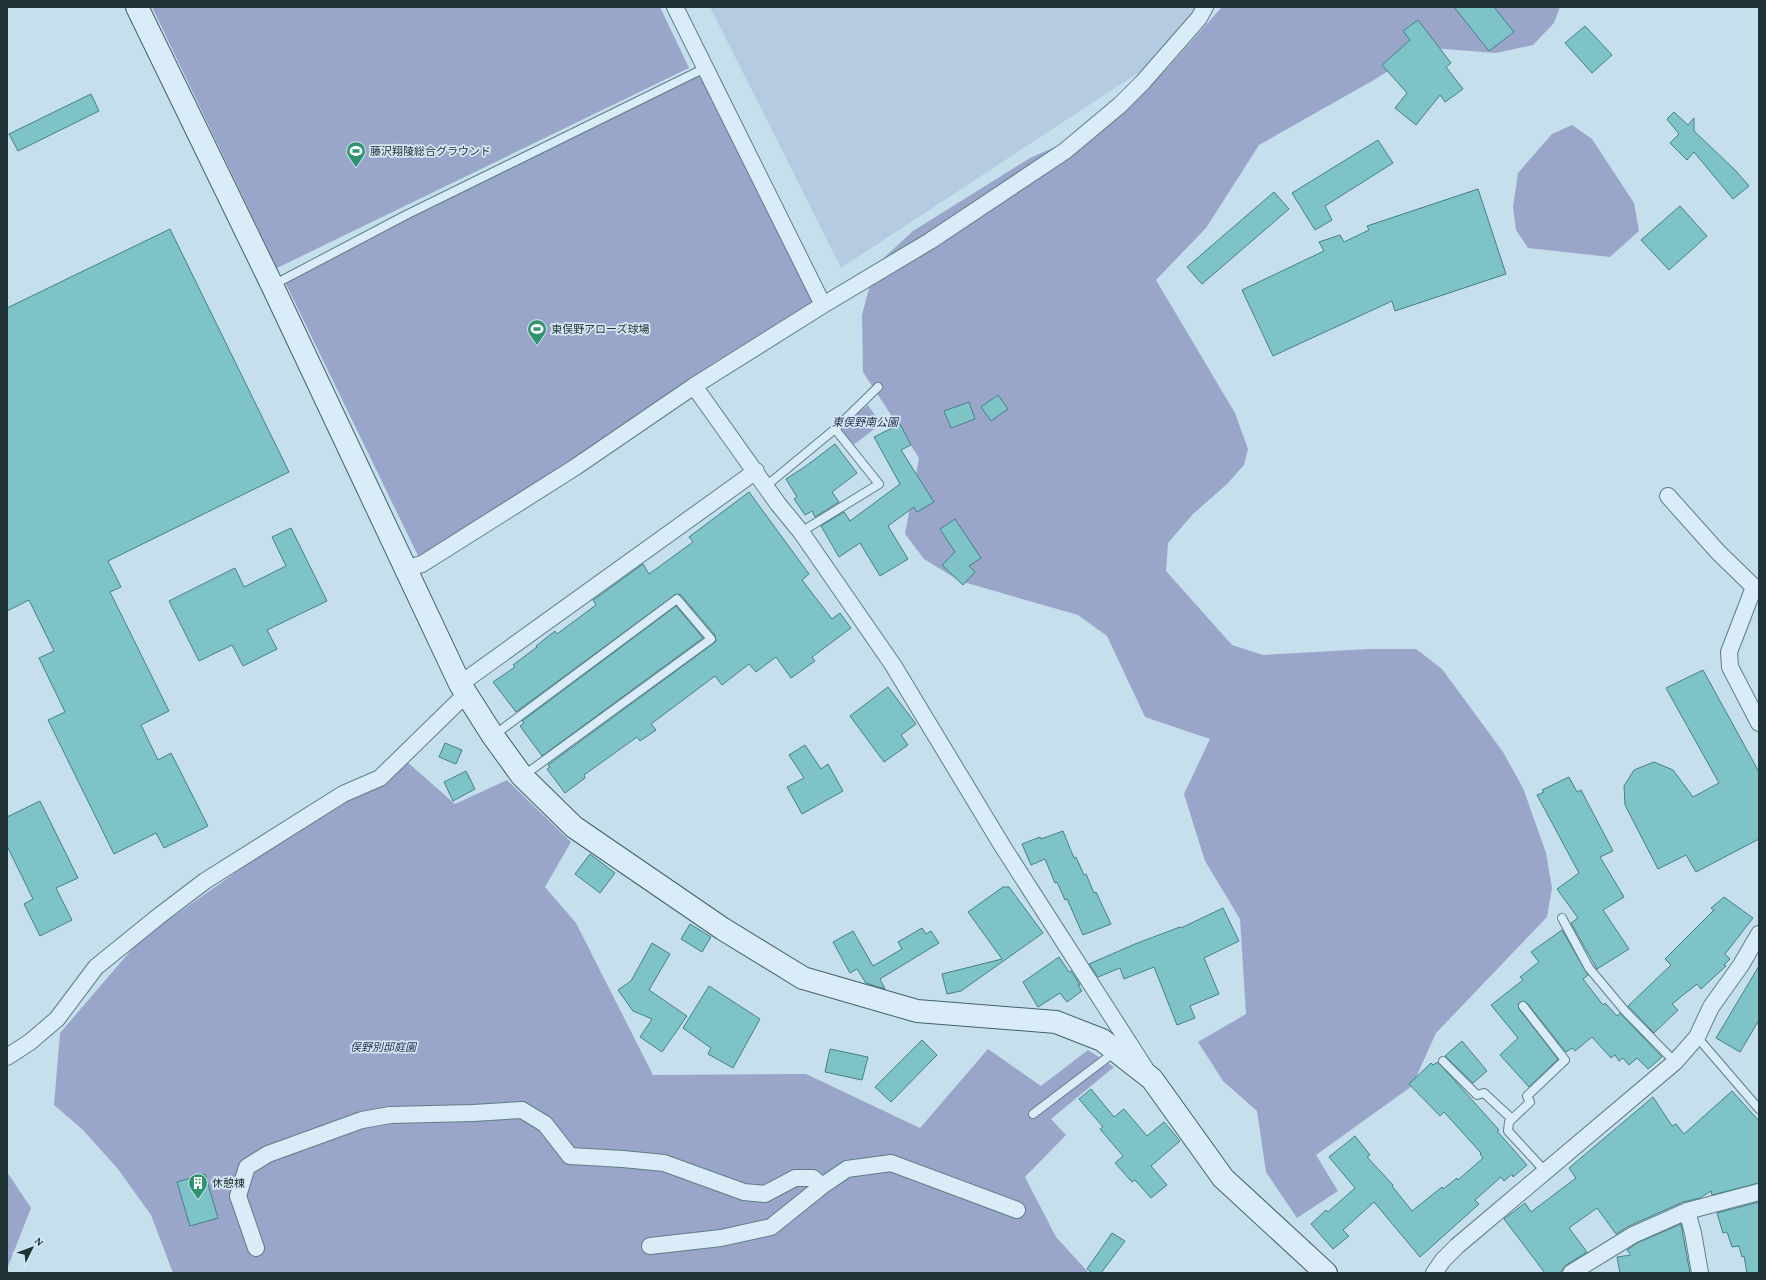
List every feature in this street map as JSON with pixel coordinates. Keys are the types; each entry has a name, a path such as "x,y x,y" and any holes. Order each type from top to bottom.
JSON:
{"street":[{"path":"137,7 272,285 407,568 463,690 492,736 522,776 574,827 723,929 803,978 917,1011 1056,1022 1102,1040 1152,1080"},
{"path":"675,7 823,305"},
{"path":"407,568 422,564 567,472 694,386 823,305 930,241 1065,151 1120,104 1143,82 1199,18 1205,7"},
{"path":"694,386 756,471 778,504 802,532 893,665 1003,847 1152,1080 1223,1178 1326,1273"},
{"path":"7,1057 30,1042 57,1020 96,968 158,916 205,880 343,794 380,778 463,690 756,471"},
{"path":"1668,496 1718,552 1754,587 1729,652 1730,667 1759,723"},
{"path":"1434,1273 1443,1260 1457,1246 1675,1062 1697,1037 1711,1007 1741,965 1759,934"},
{"path":"256,1248 238,1196 247,1167 268,1154 320,1134 362,1120 390,1116 473,1114 522,1110 545,1124 570,1156 664,1163 744,1192 765,1194 795,1178 813,1178 822,1186"},
{"path":"650,1246 721,1238 771,1227 822,1186 847,1169 891,1163 1017,1210"},
{"path":"1571,1273 1633,1236 1687,1211 1759,1192"},
{"path":"1687,1211 1693,1233 1700,1273"}],"lane":[{"path":"272,285 406,215 705,68"},
{"path":"766,486 835,429 878,387"},
{"path":"802,532 879,484 835,429"},
{"path":"492,736 677,599 711,639 522,776"},
{"path":"1562,918 1589,968 1625,1011 1675,1062"},
{"path":"1523,1006 1565,1060 1527,1096 1530,1102 1509,1122 1508,1131 1545,1171"},
{"path":"1697,1037 1759,1109"},
{"path":"1033,1114 1116,1051"},
{"path":"1443,1061 1477,1095 1484,1093 1512,1119"}],"shaded area":[{"path":"710,7 1197,7 1193,17 1141,71 841,268"}],"green space":[{"name":"藤沢翔陵総合グラウンド","path":"152,7 660,7 689,68 277,268"},
{"path":"1222,7 1560,7 1554,23 1533,45 1496,53 1431,48 1417,54 1259,145 1206,228 1156,280 1235,413 1248,449 1244,465 1227,484 1193,514 1168,543 1166,571 1232,645 1263,655 1369,649 1416,649 1442,669 1503,752 1523,788 1546,853 1552,888 1547,917 1436,1033 1412,1086 1316,1155 1338,1191 1297,1218 1266,1172 1257,1111 1223,1081 1198,1042 1246,1014 1240,919 1205,861 1184,794 1210,739 1145,717 1107,636 1078,615 960,581 924,559 905,534 919,458 863,372 862,315 875,266 913,231 1030,158 1107,124 1163,73"},
{"name":"東俣野アローズ球場","path":"705,68 823,305 422,564 284,280"},
{"path":"1572,125 1592,139 1634,203 1639,231 1610,257 1528,248 1516,230 1513,207 1518,173 1552,134"},
{"name":"東俣野南公園","path":"868,405 881,424 852,446 839,428"},
{"name":"俣野別邸庭園","path":"406,761 455,804 507,780 571,842 545,887 576,923 653,1075 806,1074 920,1128 988,1049 1041,1086 1088,1050 1114,1067 1051,1119 1066,1135 1025,1177 1056,1237 1089,1273 173,1273 151,1215 118,1169 82,1129 54,1105 60,1033 139,941 256,858"},
{"path":"7,1172 31,1208 7,1269"}],"building":[{"path":"1454,7 1494,7 1514,32 1489,51"},
{"path":"1418,20 1451,63 1446,67 1463,89 1445,102 1440,95 1416,125 1395,108 1407,93 1382,65 1410,40 1403,31"},
{"path":"1585,26 1612,55 1592,73 1565,43"},
{"path":"91,94 99,111 18,151 9,134"},
{"path":"1674,112 1688,125 1694,118 1694,131 1736,171 1749,186 1733,199 1694,152 1687,160 1670,143 1679,134 1667,119"},
{"path":"1378,140 1393,163 1325,206 1332,220 1315,230 1292,193"},
{"path":"1478,189 1506,274 1395,311 1392,301 1273,356 1242,290 1324,251 1319,242 1340,235 1344,242 1369,230 1367,226"},
{"path":"1274,192 1289,209 1202,284 1187,267"},
{"path":"1680,206 1707,236 1669,270 1641,240"},
{"path":"170,229 289,472 108,561 121,587 110,592 169,711 141,725 158,760 171,753 208,826 164,848 156,833 114,854 48,720 65,712 39,658 54,651 29,600 7,611 7,308"},
{"path":"998,395 1008,409 991,421 981,407"},
{"path":"969,402 975,419 951,428 944,411"},
{"path":"900,424 911,445 901,450 934,502 917,512 914,507 888,526 908,559 880,576 860,543 839,557 821,526 844,512 850,521 900,484 874,437"},
{"path":"835,444 857,473 832,492 839,502 815,517 812,511 805,515 794,499 797,497 786,479"},
{"path":"749,492 809,574 802,580 832,619 840,613 851,628 812,657 815,661 791,678 776,657 756,672 749,664 722,685 715,676 651,724 656,730 640,741 637,737 584,775 585,778 565,793 547,769 550,767 548,765 714,643 716,641 715,635 681,595 676,594 516,712 493,682 515,667 513,665 555,631 557,634 596,605 593,600 643,564 649,574 693,542 689,537"},
{"path":"955,519 981,558 969,566 975,572 963,585 942,565 955,552 940,529"},
{"path":"291,528 327,601 267,630 277,649 243,666 232,645 199,661 169,601 235,568 244,587 286,566 272,537"},
{"path":"676,606 703,638 542,756 520,726 524,723 522,721"},
{"path":"1703,670 1759,772 1759,839 1696,872 1686,855 1658,869 1625,805 1624,786 1634,770 1654,762 1673,770 1693,797 1719,783 1666,688"},
{"path":"888,687 916,724 901,735 908,745 884,762 850,716"},
{"path":"445,743 462,750 456,764 439,757"},
{"path":"805,745 821,769 828,764 843,791 802,814 787,787 804,778 789,755"},
{"path":"466,771 475,789 453,801 444,782"},
{"path":"1569,777 1577,792 1581,790 1613,851 1600,857 1624,897 1603,910 1629,949 1597,969 1571,923 1578,918 1557,889 1579,873 1537,795 1544,792 1542,790"},
{"path":"40,801 78,878 56,888 72,920 40,936 24,904 33,899 7,846 7,817"},
{"path":"1063,831 1074,858 1076,857 1084,875 1086,874 1094,893 1096,892 1111,924 1083,935 1067,899 1065,900 1057,882 1055,883 1045,859 1031,865 1022,844 1040,837 1041,839"},
{"path":"590,854 615,873 600,893 575,874"},
{"path":"1003,887 1009,887 1043,933 961,991 947,994 942,974 1002,959 968,912"},
{"path":"1724,897 1753,918 1725,954 1730,959 1724,965 1726,966 1701,989 1697,984 1672,1004 1678,1010 1654,1033 1628,1006 1671,965 1665,959 1714,910 1711,908"},
{"path":"1223,908 1239,941 1204,958 1219,994 1190,1006 1195,1018 1177,1025 1154,967 1124,979 1120,968 1098,977 1089,964 1135,944 1180,927 1181,928"},
{"path":"690,924 711,937 702,952 681,939"},
{"path":"922,928 926,934 931,931 939,943 880,979 885,989 866,983 857,969 850,973 833,942 853,931 873,966 902,949 898,942"},
{"path":"1562,930 1588,975 1583,979 1603,1005 1605,1003 1617,1016 1620,1013 1662,1057 1648,1069 1637,1058 1629,1065 1623,1058 1619,1061 1615,1055 1611,1058 1592,1037 1575,1051 1572,1048 1566,1052 1527,1003 1523,1001 1518,1004 1519,1009 1558,1059 1529,1087 1500,1055 1518,1038 1491,1005 1523,980 1520,977 1539,962 1531,952"},
{"path":"652,943 670,954 649,990 687,1016 662,1052 640,1037 652,1019 633,1011 618,990 631,981"},
{"path":"1059,957 1069,972 1071,971 1082,991 1067,1002 1060,993 1038,1007 1023,982"},
{"path":"1759,966 1759,1020 1740,1052 1716,1038"},
{"path":"709,986 760,1019 733,1068 708,1054 711,1048 683,1028"},
{"path":"922,1040 937,1055 891,1102 875,1087"},
{"path":"1462,1041 1487,1071 1473,1083 1445,1056"},
{"path":"830,1049 868,1057 862,1080 825,1072"},
{"path":"1438,1062 1499,1130 1497,1131 1527,1165 1513,1177 1512,1174 1504,1181 1501,1177 1475,1200 1479,1204 1420,1257 1374,1202 1343,1230 1349,1236 1333,1249 1311,1224 1326,1210 1328,1212 1355,1188 1329,1157 1355,1136 1370,1155 1367,1157 1393,1185 1392,1186 1412,1211 1442,1187 1443,1189 1457,1178 1458,1180 1483,1158 1480,1154 1481,1153 1444,1112 1440,1116 1409,1084 1431,1063 1433,1065"},
{"path":"1091,1089 1114,1117 1124,1109 1147,1136 1164,1122 1180,1141 1151,1166 1167,1185 1151,1198 1135,1180 1132,1182 1115,1163 1123,1156 1100,1129 1103,1127 1079,1099"},
{"path":"1732,1091 1759,1121 1759,1183 1712,1195 1711,1191 1700,1198 1683,1202 1629,1226 1616,1234 1597,1208 1569,1228 1587,1252 1566,1265 1560,1273 1545,1273 1504,1219 1525,1203 1531,1212 1576,1178 1569,1168 1653,1097 1672,1126 1676,1124 1684,1134"},
{"name":"休憩棟","path":"205,1174 218,1218 190,1226 177,1182"},
{"path":"1759,1202 1759,1273 1747,1273 1744,1256 1742,1257 1739,1246 1732,1247 1727,1232 1723,1233 1717,1213"},
{"path":"1681,1224 1690,1273 1620,1273 1617,1257 1631,1255 1627,1250 1637,1243"},
{"path":"1112,1233 1125,1241 1101,1273 1092,1273 1087,1269"}],"place":[{"name":"藤沢翔陵総合グラウンド","path":"356,168"},
{"name":"東俣野アローズ球場","path":"537,346"},
{"name":"休憩棟","path":"198,1200"}]}
